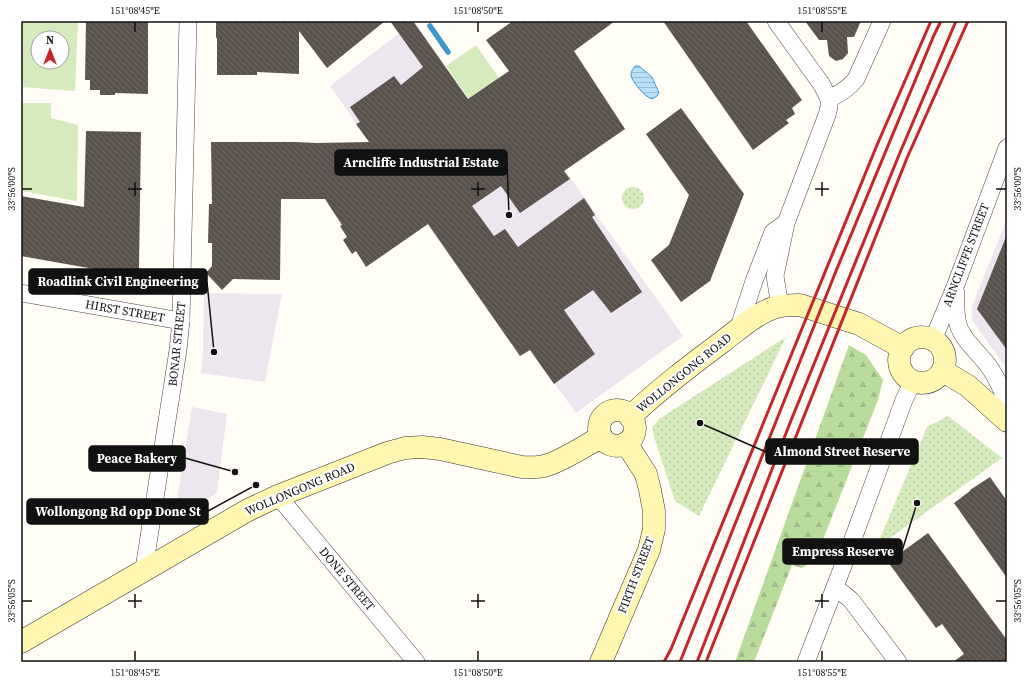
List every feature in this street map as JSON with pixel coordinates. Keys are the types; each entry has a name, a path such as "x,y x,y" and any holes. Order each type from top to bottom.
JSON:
{"street":[{"name":"BONAR STREET","path":"144,569 178,350 181,321 188,21"},
{"path":"776,21 822,85 829,99 850,87 856,79 882,21"},
{"name":"WOLLONGONG ROAD","path":"630,417 673,379 738,330 762,313 780,306 775,276 786,223 827,116 829,99"},
{"name":"ARNCLIFFE STREET","path":"933,340 956,287 1007,148"},
{"name":"WOLLONGONG ROAD","path":"738,330 754,281 773,232 786,223"},
{"path":"956,287 958,326 988,365 999,383 1007,402"},
{"name":"HIRST STREET","path":"21,293 181,321"},
{"path":"780,306 800,306 859,324 903,348"},
{"path":"920,338 933,340 939,344 943,350 945,357 943,371 933,380 919,383 913,381 907,377 900,366 903,348 914,339 920,338"},
{"path":"943,371 968,386 1007,421"},
{"path":"806,662 904,400 913,381"},
{"path":"614,410 626,413 630,417 634,426 634,431 633,436 626,443 615,446 605,441 601,437 599,426 604,415 614,410"},
{"name":"WOLLONGONG ROAD","path":"22,640 248,510 278,496 388,453 405,448 422,447 440,449 522,467 533,468 552,464 601,437"},
{"name":"FIRTH STREET","path":"601,662 649,550 654,529 654,511 646,474 626,443"},
{"name":"DONE STREET","path":"278,496 416,662"},
{"path":"835,587 851,600 898,662"}],"shaded area":[{"path":"414,22 468,99 499,78 683,336 576,413 530,350 520,356 330,86"},
{"path":"1007,219 1007,369 972,320 972,306"},
{"path":"204,293 282,294 265,382 201,373"},
{"path":"192,407 227,414 217,493 183,514 175,512"}],"green space":[{"path":"21,21 78,21 75,91 21,87"},
{"path":"476,45 499,78 469,99 446,66"},
{"path":"21,103 51,103 51,118 78,125 77,201 21,191"},
{"path":"633,187 641,190 644,198 641,206 633,209 625,206 622,198 625,190"},
{"path":"786,337 699,516 675,501 652,427 659,419"},
{"path":"849,345 866,355 883,380 878,400 815,560 802,568 792,565 754,662 735,662"},
{"path":"948,416 1002,458 876,548 927,427"}],"water":[{"path":"635,66 639,66 652,77 659,93 657,96 652,99 649,98 636,85 631,75"}],"building":[{"path":"86,21 148,21 148,94 115,93 115,95 100,95 100,90 90,90 90,80 85,80"},
{"path":"216,21 385,21 327,68 299,31 299,74 257,72 257,75 217,75"},
{"path":"390,21 413,21 468,99 509,71 486,40 513,21 615,21 574,51 625,129 564,171 570,179 520,213 501,186 472,206 494,236 505,229 518,247 584,198 595,215 592,217 642,292 611,313 593,290 564,310 595,354 554,384 530,350 520,356 428,224 366,267 356,251 352,254 343,240 347,237 340,226 342,225 325,199 281,199 280,280 233,279 222,290 206,273 212,266 212,243 208,243 209,204 212,204 211,142 369,142 356,124 360,122 350,107 394,76 401,85 423,67"},
{"path":"663,21 746,21 802,100 792,108 795,114 786,120 789,123 753,150"},
{"path":"805,21 861,21 854,37 847,37 848,53 843,59 836,61 829,56 827,40 819,40"},
{"path":"681,108 744,194 710,281 681,302 651,260 669,245 689,195 646,134"},
{"path":"86,131 141,132 139,270 137,277 133,279 129,280 121,278 122,274 21,256 21,196 84,207"},
{"path":"1007,237 1007,350 977,309"},
{"path":"990,477 1007,501 1007,578 954,503"},
{"path":"928,533 1007,640 1007,662 953,662 964,654 942,624 936,628 888,562"}],"waterway":[{"path":"430,26 448,52"}],"railway":[{"path":"664,662 671,649 877,145 931,21"},
{"path":"680,662 836,271 941,21"},
{"path":"697,662 790,423 899,155 956,21"},
{"path":"706,662 907,158 968,21"}],"place":[{"name":"Arncliffe Industrial Estate","path":"509,215"},
{"name":"Roadlink Civil Engineering","path":"214,352"},
{"name":"Almond Street Reserve","path":"700,423"},
{"name":"Peace Bakery","path":"235,472"},
{"name":"Wollongong Rd opp Done St","path":"256,485"},
{"name":"Empress Reserve","path":"917,503"}]}
